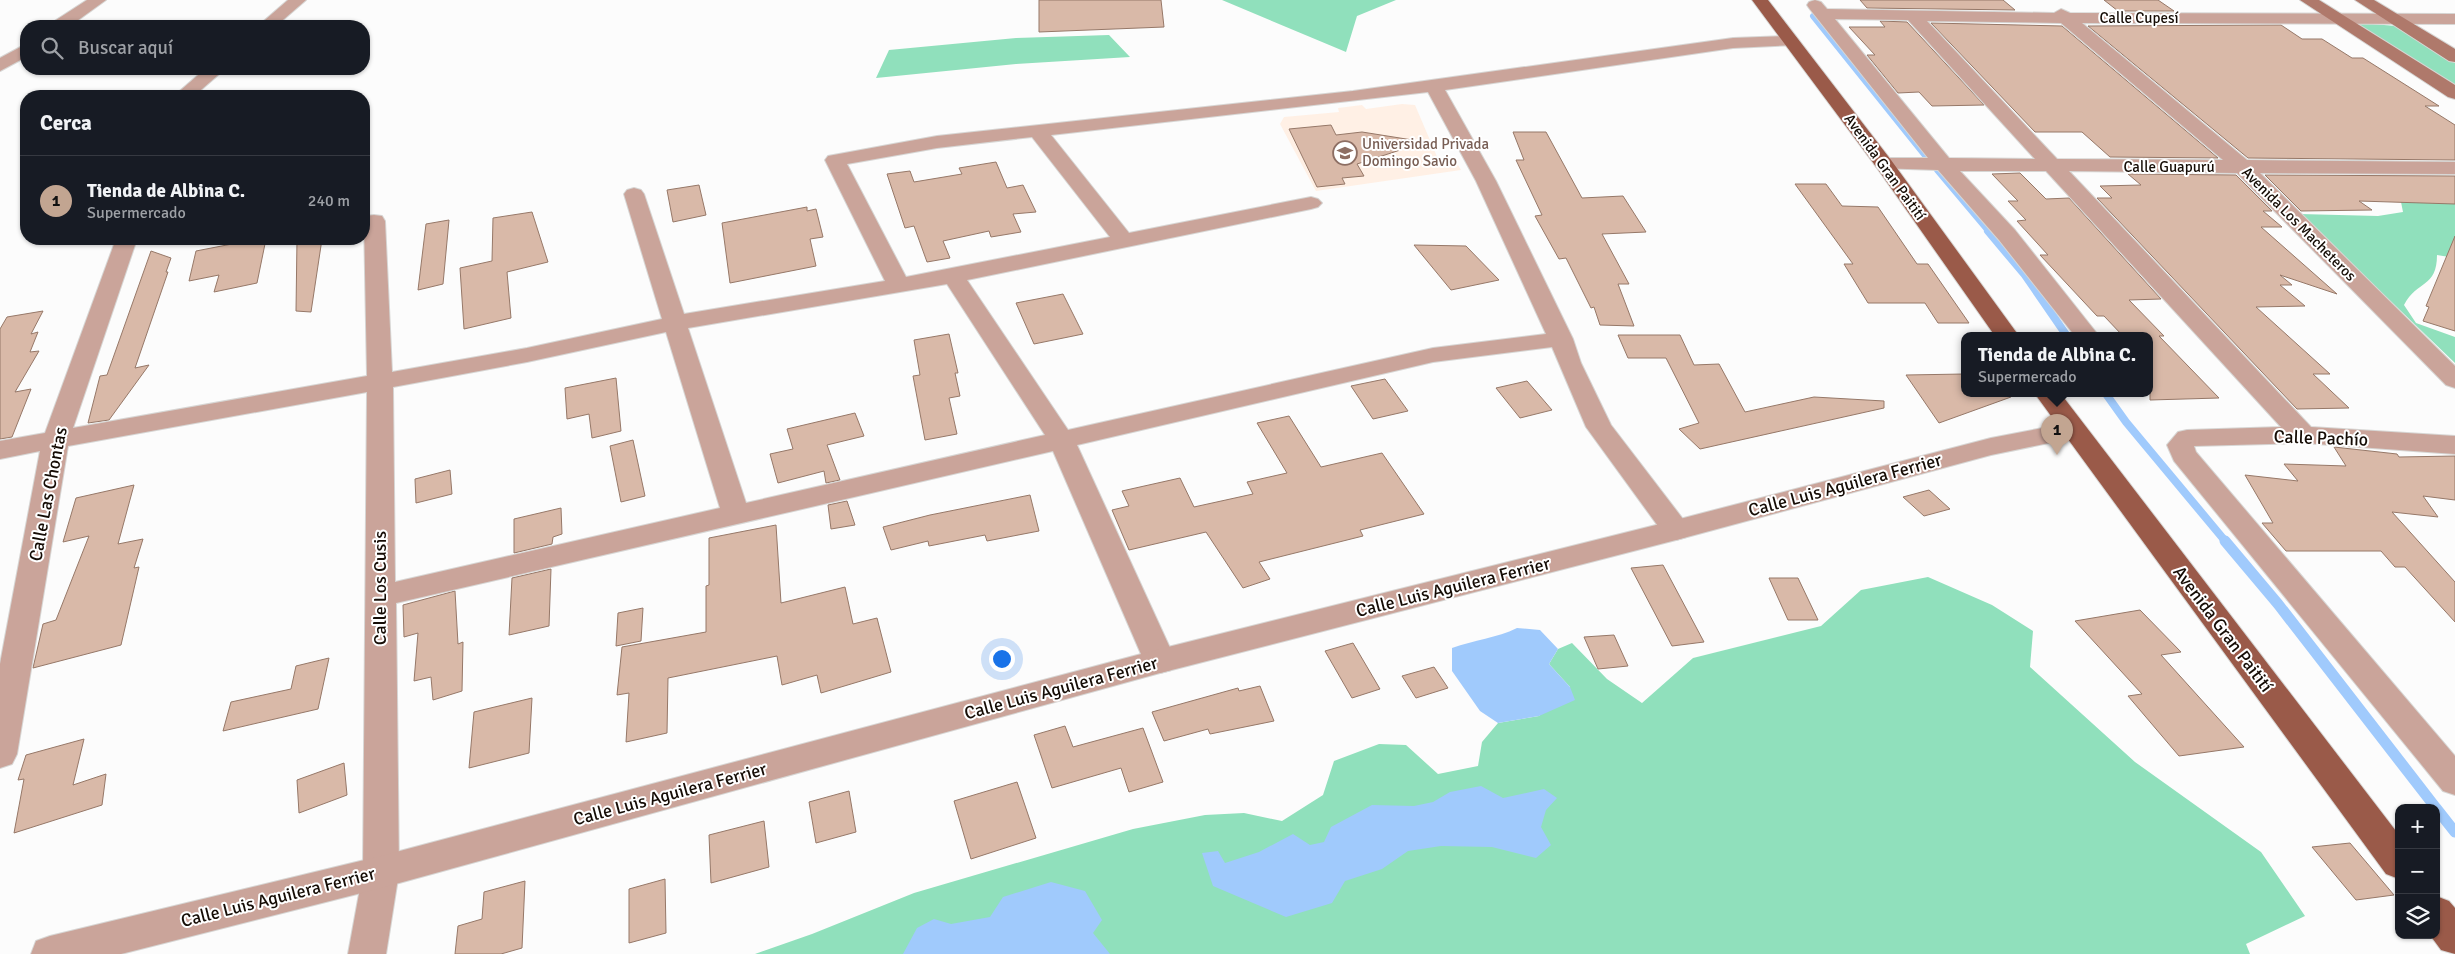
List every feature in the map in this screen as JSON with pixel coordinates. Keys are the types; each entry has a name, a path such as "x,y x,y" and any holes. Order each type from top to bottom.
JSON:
{"main road":[{"name":"Avenida Gran Paitití","path":"1760,0 1884,164 2004,332"},
{"path":"2308,0 2455,93"},
{"path":"2363,0 2455,57"},
{"name":"Avenida Gran Paitití","path":"2050,397 2395,858"},
{"path":"2440,918 2455,938"}],"street":[{"path":"68,20 98,0"},
{"path":"273,20 298,0"},
{"name":"Avenida Los Macheteros","path":"2044,0 2243,168 2455,380"},
{"path":"1817,7 1944,165 2007,235 2084,332"},
{"name":"Calle Cupesí","path":"1817,7 1912,15 2066,18 2335,17 2455,19"},
{"path":"1912,15 2055,166 2303,435"},
{"path":"899,286 835,160 872,152 1037,131 1262,109 1733,42 1790,41"},
{"path":"0,66 20,53"},
{"path":"190,90 209,75"},
{"path":"1434,86 1486,181 1561,339 1569,363 1599,427 1676,530"},
{"path":"1037,131 1124,241"},
{"name":"Calle Guapurú","path":"1884,164 2455,168"},
{"path":"634,194 736,516"},
{"path":"0,450 527,355 676,324 953,276 1311,203"},
{"name":"Calle Los Cusis","path":"367,954 381,872 380,382 374,220"},
{"name":"Calle Las Chontas","path":"0,754 56,439 124,245"},
{"path":"953,276 1061,439 1160,661"},
{"path":"380,596 1433,355 1561,339"},
{"name":"Calle Luis Aguilera Ferrier","path":"50,954 381,872 1160,661 1676,530 1991,447 2074,430"},
{"name":"Calle Pachío","path":"2455,445 2303,435 2187,438 2180,445 2184,455 2455,781"}],"shaded area":[{"path":"1402,104 1415,105 1438,159 1454,158 1461,170 1316,191 1280,124 1284,117 1339,112 1338,108 1362,105 1366,109"}],"green space":[{"path":"1222,0 1396,0 1357,16 1346,52"},
{"path":"2360,23 2396,26 2455,63 2455,87 2358,25"},
{"path":"1109,35 1130,57 1016,64 876,78 889,50 1016,38"},
{"path":"2455,198 2455,258 2437,255 2434,273 2430,279 2409,297 2404,305 2416,323 2455,337 2455,363 2300,214 2378,216 2403,212 2401,202"},
{"path":"1928,577 1992,605 2033,631 2030,667 2135,762 2261,852 2305,916 2246,944 2250,954 755,954 812,934 914,893 1133,829 1205,815 1244,813 1282,821 1323,795 1334,761 1379,744 1406,745 1438,774 1478,766 1482,742 1498,723 1539,716 1570,687 1549,664 1558,649 1572,643 1607,679 1642,703 1693,658 1821,626 1861,590"}],"water":[{"path":"1517,628 1540,630 1558,649 1549,664 1570,687 1575,700 1539,716 1498,723 1480,711 1452,671 1452,648"},
{"path":"1481,786 1503,798 1544,789 1557,798 1546,810 1541,827 1551,845 1536,858 1492,847 1441,846 1408,851 1382,869 1345,881 1332,903 1286,917 1213,886 1202,853 1218,851 1225,863 1259,852 1293,834 1310,845 1324,842 1331,827 1372,805 1414,806 1433,802 1450,792"},
{"path":"1051,882 1085,891 1102,920 1093,933 1110,954 903,954 917,928 934,919 951,924 990,917 1003,897"}],"building":[{"path":"1039,0 1161,0 1164,27 1039,32"},
{"path":"1860,0 2003,0 2015,10 1867,8"},
{"path":"2104,0 2158,0 2174,11 2118,11"},
{"path":"1880,21 1907,22 1984,105 1932,106 1919,92 1898,93 1867,55 1875,55 1849,27 1885,27"},
{"path":"1931,23 2062,26 2218,158 2110,157 2082,132 2035,132"},
{"path":"2281,25 2302,39 2322,39 2352,58 2363,58 2439,106 2425,106 2455,125 2455,160 2248,158 2088,26"},
{"path":"1331,125 1336,135 1362,132 1425,142 1357,164 1364,176 1342,178 1345,184 1317,187 1289,129"},
{"path":"1513,132 1546,132 1582,198 1623,196 1646,232 1602,234 1629,284 1618,284 1634,326 1600,325 1594,307 1591,308 1566,258 1559,259 1535,216 1542,215 1516,160 1524,160"},
{"path":"996,162 1007,188 1023,185 1036,212 1013,214 1021,232 991,237 989,231 943,241 950,258 927,262 914,226 905,228 887,174 910,171 914,182 962,174 959,168"},
{"path":"2020,173 2046,199 2069,198 2161,299 2129,300 2164,336 2159,336 2219,398 2150,400 2150,397 2153,397 2153,332 2119,332 2104,316 2097,316 2040,255 2048,255 2017,221 2026,220 2008,201 2018,201 1992,174"},
{"path":"2128,174 2236,175 2272,211 2263,211 2282,227 2261,227 2337,294 2280,275 2292,285 2280,285 2305,306 2256,307 2330,374 2313,374 2349,408 2297,409 2097,198 2112,198 2100,186 2141,185"},
{"path":"2265,175 2455,176 2455,204 2359,201 2372,210 2301,211"},
{"path":"1795,184 1826,184 1842,206 1878,207 1917,264 1928,264 1969,323 1938,323 1925,303 1868,303 1844,264 1853,264"},
{"path":"699,185 706,215 673,222 667,190"},
{"path":"807,207 807,211 816,209 823,237 810,239 816,266 730,283 722,223"},
{"path":"532,212 548,262 507,272 511,318 464,329 460,268 492,261 493,218"},
{"path":"449,220 443,284 418,290 426,224"},
{"path":"2455,236 2455,331 2423,321 2429,307 2426,306"},
{"path":"227,245 265,245 257,283 214,292 219,275 189,281 196,251"},
{"path":"297,245 321,245 311,312 296,311"},
{"path":"1414,245 1466,246 1499,280 1451,290"},
{"path":"151,251 171,258 166,272 168,272 135,368 149,365 109,420 88,423 100,376 107,375"},
{"path":"1063,294 1083,334 1034,344 1016,303"},
{"path":"43,311 31,334 38,332 30,352 39,351 15,392 31,389 12,437 0,439 0,329 7,317"},
{"path":"949,334 958,373 955,373 960,396 949,398 957,434 925,440 913,376 920,375 914,340"},
{"path":"1618,335 1680,335 1694,365 1719,364 1745,412 1814,397 1884,401 1884,408 1700,449 1679,429 1699,423 1666,358 1628,358"},
{"path":"1961,374 1961,397 2011,397 1939,423 1906,375"},
{"path":"616,378 621,431 592,438 589,414 567,419 565,388"},
{"path":"1385,379 1408,411 1373,419 1351,386"},
{"path":"1527,381 1552,410 1520,418 1496,388"},
{"path":"855,413 864,436 827,445 840,480 826,483 824,471 778,483 770,454 793,449 787,429"},
{"path":"1289,416 1321,467 1382,453 1424,514 1360,530 1363,536 1259,562 1270,579 1243,588 1206,532 1129,550 1112,510 1129,506 1122,491 1180,478 1194,507 1253,494 1247,482 1287,473 1257,423"},
{"path":"633,440 645,496 621,502 610,446"},
{"path":"2334,447 2397,454 2399,457 2455,456 2455,500 2423,496 2438,517 2392,512 2455,582 2455,622 2405,567 2395,567 2381,551 2286,551 2262,523 2273,523 2245,475 2298,481 2284,464 2346,466"},
{"path":"450,470 452,494 416,503 415,479"},
{"path":"134,485 118,544 143,539 134,568 139,567 121,645 33,668 43,624 56,620 89,536 63,542 76,498"},
{"path":"1929,490 1950,509 1924,516 1903,497"},
{"path":"1030,495 1039,531 987,541 985,535 929,546 928,541 891,550 883,527 930,515"},
{"path":"847,501 855,525 831,529 828,505"},
{"path":"561,508 562,534 553,537 552,544 514,553 514,519"},
{"path":"776,525 781,603 845,587 853,624 877,618 891,672 821,693 817,675 782,685 777,656 668,678 667,733 626,742 629,693 617,695 622,647 706,632 709,538"},
{"path":"1663,565 1704,642 1672,646 1631,568"},
{"path":"551,569 549,626 509,635 512,578"},
{"path":"1769,578 1798,578 1818,620 1788,620"},
{"path":"455,591 458,644 463,642 462,691 433,700 431,677 414,681 418,633 404,637 403,605"},
{"path":"643,608 641,641 616,646 618,613"},
{"path":"2140,610 2181,652 2161,655 2244,747 2179,756 2128,696 2142,694 2075,621"},
{"path":"1614,635 1628,666 1598,669 1584,637"},
{"path":"1353,643 1380,689 1352,698 1325,651"},
{"path":"329,658 318,709 223,731 231,702 291,689 296,666"},
{"path":"1434,667 1448,688 1416,698 1402,676"},
{"path":"1260,686 1274,721 1210,734 1208,729 1164,741 1152,712 1238,688 1239,691"},
{"path":"532,698 529,753 469,768 474,712"},
{"path":"1065,726 1073,747 1143,728 1163,782 1129,792 1121,768 1052,788 1034,735"},
{"path":"84,739 73,785 106,774 102,805 14,833 24,779 18,780 26,755"},
{"path":"344,763 347,795 299,813 297,780"},
{"path":"1017,782 1036,838 971,859 954,801"},
{"path":"849,791 856,832 816,843 809,802"},
{"path":"764,821 769,867 711,883 709,835"},
{"path":"2350,843 2394,895 2356,900 2312,847"},
{"path":"665,879 666,933 629,943 629,889"},
{"path":"525,881 522,948 501,954 455,954 458,926 482,919 484,892"}],"waterway":[{"path":"1813,16 1927,158"},
{"path":"1937,170 1990,233"},
{"path":"1988,231 2025,275 2064,332"},
{"path":"2108,397 2126,422 2226,542"},
{"path":"2225,541 2278,604 2455,832"}],"place":[{"name":"Universidad Privada Domingo Savio","path":"1345,153"},
{"name":"Tienda de Albina C.","path":"2057,455"}]}
